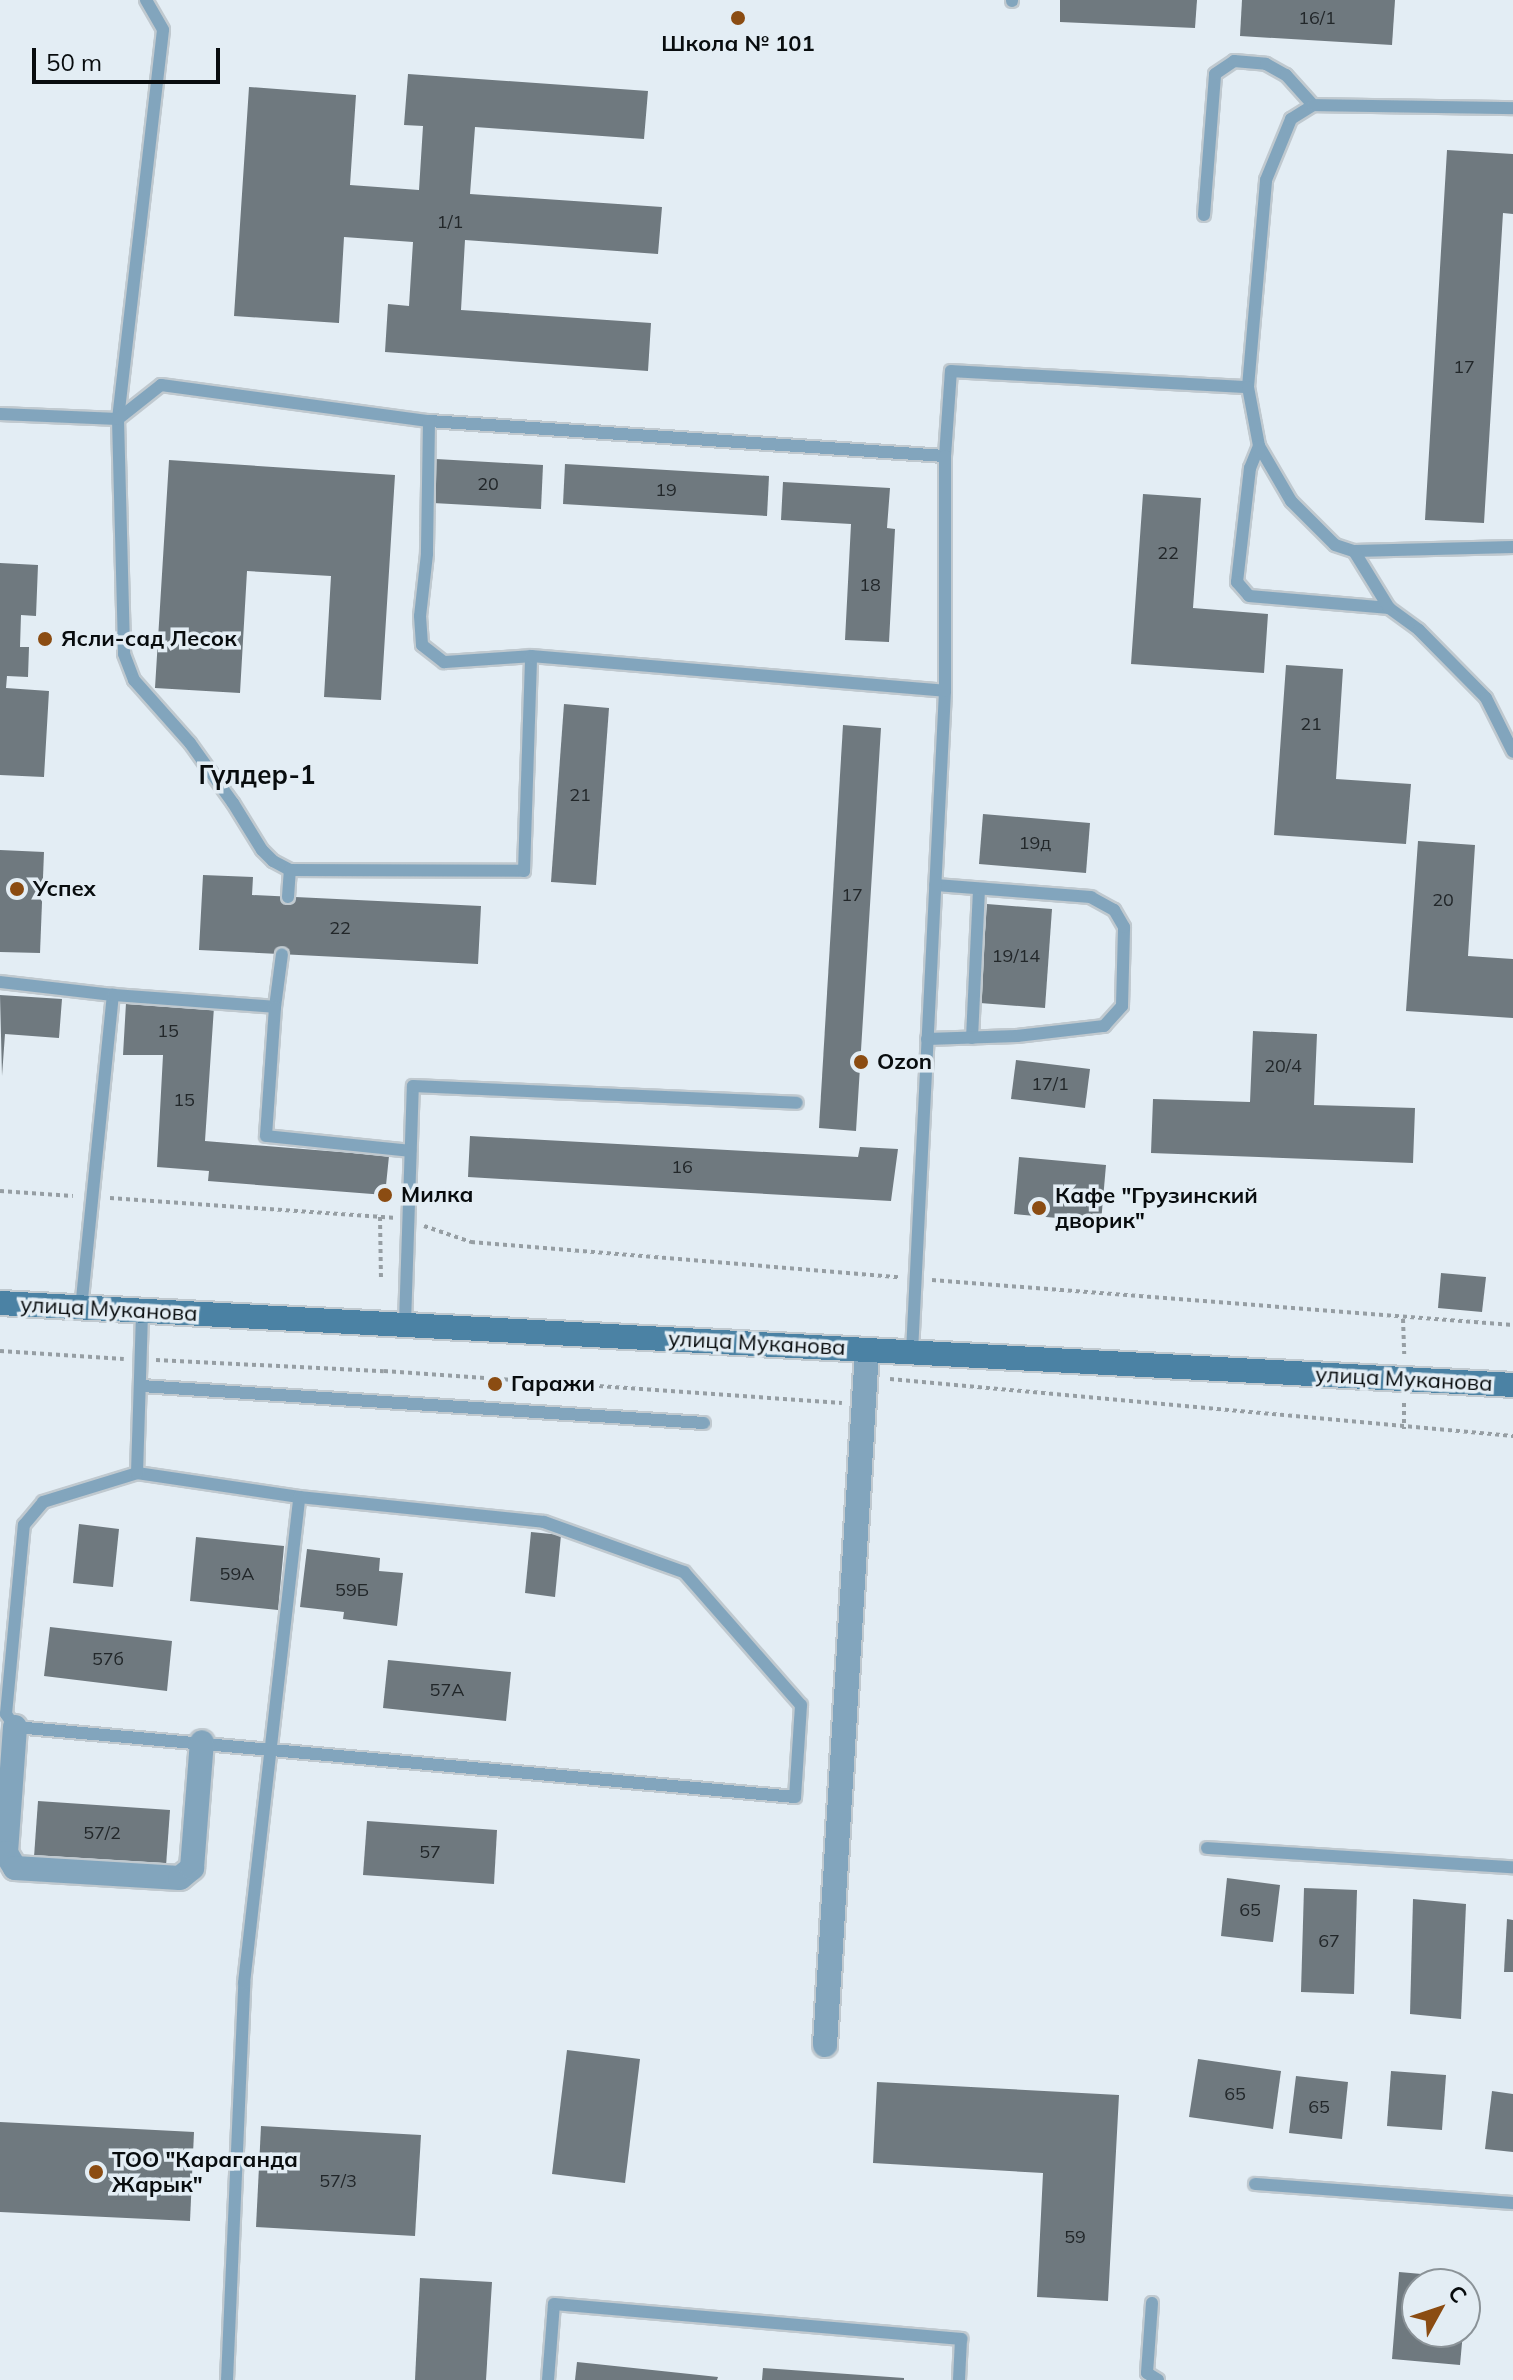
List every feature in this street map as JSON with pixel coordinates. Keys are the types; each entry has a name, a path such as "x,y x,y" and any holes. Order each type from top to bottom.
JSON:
{"main road":[{"name":"улица Муканова","path":"0,1303 1513,1385"}],"street":[{"path":"825,2045 867,1350"},
{"path":"15,1727 6,1853 15,1868 180,1878 192,1868 202,1742"}],"lane":[{"path":"146,0 163,30 118,419 124,654 134,680 190,743 262,850 273,861 290,870 524,871 531,656"},
{"path":"1204,215 1215,74 1234,61 1266,64 1286,75 1313,105"},
{"path":"1513,108 1313,105 1291,119 1266,180 1248,387 1259,446 1291,501 1335,545 1354,551 1513,547"},
{"path":"912,1352 945,691 945,456 951,371 1248,387"},
{"path":"0,414 118,419 161,385 429,421 945,456"},
{"path":"429,421 427,554 420,616 422,645 444,662 531,656 945,691"},
{"path":"1259,446 1250,468 1237,582 1249,596 1389,608"},
{"path":"1354,551 1389,608 1419,630 1486,698 1513,752"},
{"path":"288,897 290,870"},
{"path":"927,1039 1104,1026 1122,1006 1124,927 1114,910 1091,897 935,885"},
{"path":"972,1038 979,889"},
{"path":"282,954 266,1136 410,1151"},
{"path":"0,982 113,995 275,1007"},
{"path":"81,1309 113,995"},
{"path":"405,1323 413,1086 797,1103"},
{"path":"137,1473 142,1312"},
{"path":"141,1386 704,1423"},
{"path":"137,1473 299,1497 544,1522 684,1572 801,1705 795,1797 15,1727 6,1714 24,1525 43,1502 137,1473"},
{"path":"227,2380 244,1983 268,1749 299,1497"},
{"path":"1207,1848 1513,1867"},
{"path":"1255,2184 1513,2203"},
{"path":"1152,2303 1147,2373 1158,2380"},
{"path":"548,2380 554,2304 961,2339 959,2380"}],"path":[{"path":"0,1191 379,1216 408,1220 471,1242 1513,1325"},
{"path":"379,1216 381,1279"},
{"path":"0,1351 384,1371 865,1404"},
{"path":"866,1377 1513,1436"}],"building":[{"path":"1060,0 1197,0 1195,28 1060,22"},
{"path":"1242,0 1395,0 1392,45 1240,36"},
{"path":"408,74 648,91 644,139 475,127 470,194 662,207 658,254 465,240 461,310 651,323 648,371 385,352 388,304 409,306 413,242 344,237 339,323 234,316 249,87 356,95 350,185 419,190 423,126 404,125"},
{"path":"1447,150 1513,154 1513,214 1503,213 1484,523 1425,520"},
{"path":"436,459 543,465 541,509 433,503"},
{"path":"169,460 395,475 381,700 324,697 331,576 247,571 240,693 155,688"},
{"path":"565,464 769,476 767,516 563,504"},
{"path":"783,482 890,488 887,528 895,529 889,642 845,640 851,524 781,520"},
{"path":"1143,494 1201,498 1193,608 1268,614 1264,673 1131,664"},
{"path":"0,563 38,565 36,616 21,615 20,647 29,647 28,677 7,676 6,688 49,691 44,777 0,775"},
{"path":"1286,665 1343,669 1336,779 1411,784 1406,844 1274,835"},
{"path":"564,704 609,708 596,885 551,882"},
{"path":"843,725 881,728 856,1131 819,1128"},
{"path":"983,814 1090,823 1086,873 979,864"},
{"path":"1418,841 1475,845 1468,956 1513,959 1513,1018 1406,1011"},
{"path":"0,850 44,852 40,953 0,952"},
{"path":"203,875 253,877 252,895 481,906 478,964 199,950"},
{"path":"987,904 1052,909 1045,1008 980,1003"},
{"path":"0,995 62,999 59,1038 5,1034 2,1076"},
{"path":"126,1003 214,1007 205,1141 389,1156 385,1195 208,1181 209,1171 157,1167 163,1055 123,1055"},
{"path":"1253,1031 1317,1034 1314,1105 1415,1108 1413,1163 1151,1153 1153,1099 1250,1102"},
{"path":"1016,1060 1090,1069 1085,1108 1011,1099"},
{"path":"470,1136 858,1157 860,1147 898,1149 891,1201 468,1177"},
{"path":"1019,1157 1106,1165 1101,1222 1014,1214"},
{"path":"1441,1273 1486,1277 1482,1312 1438,1308"},
{"path":"79,1524 119,1529 113,1587 73,1583"},
{"path":"531,1532 561,1535 555,1597 525,1593"},
{"path":"196,1537 284,1546 278,1610 190,1601"},
{"path":"307,1549 380,1558 379,1571 403,1573 397,1626 343,1619 344,1612 300,1607"},
{"path":"50,1627 172,1641 167,1691 44,1676"},
{"path":"388,1660 511,1672 506,1721 383,1708"},
{"path":"38,1801 170,1810 166,1866 34,1857"},
{"path":"367,1821 497,1830 494,1884 363,1875"},
{"path":"1227,1878 1280,1885 1273,1942 1221,1936"},
{"path":"1304,1888 1357,1890 1354,1994 1301,1992"},
{"path":"1413,1899 1466,1904 1461,2019 1410,2014"},
{"path":"1507,1919 1513,1920 1513,1972 1504,1972"},
{"path":"567,2050 640,2059 625,2183 552,2174"},
{"path":"1198,2059 1281,2071 1273,2129 1189,2117"},
{"path":"1391,2071 1446,2075 1442,2130 1387,2126"},
{"path":"1296,2076 1348,2082 1342,2139 1289,2133"},
{"path":"877,2082 1119,2095 1108,2301 1037,2297 1043,2173 873,2163"},
{"path":"1492,2091 1513,2094 1513,2152 1485,2149"},
{"name":"ТОО \"Караганда Жарык\"","path":"0,2122 194,2132 190,2221 0,2212"},
{"name":"ТОО \"Караганда Жарык\"","path":"261,2126 421,2135 415,2236 256,2227"},
{"path":"1401,2272 1401,2348 1462,2348 1460,2365 1392,2359"},
{"path":"420,2278 492,2282 486,2380 415,2380"},
{"path":"577,2362 718,2377 717,2380 575,2380"},
{"path":"763,2368 904,2378 904,2380 762,2380"}],"place":[{"name":"Школа № 101","path":"738,18"},
{"name":"Ясли-сад Лесок","path":"45,639"},
{"name":"Успех","path":"17,889"},
{"name":"Ozon","path":"861,1062"},
{"name":"Милка","path":"385,1195"},
{"name":"Кафе \"Грузинский дворик\"","path":"1039,1208"},
{"name":"Гаражи","path":"495,1384"},
{"name":"ТОО \"Караганда Жарык\"","path":"96,2172"}],"district":[{"name":"Гүлдер-1","path":"257,775"}]}
